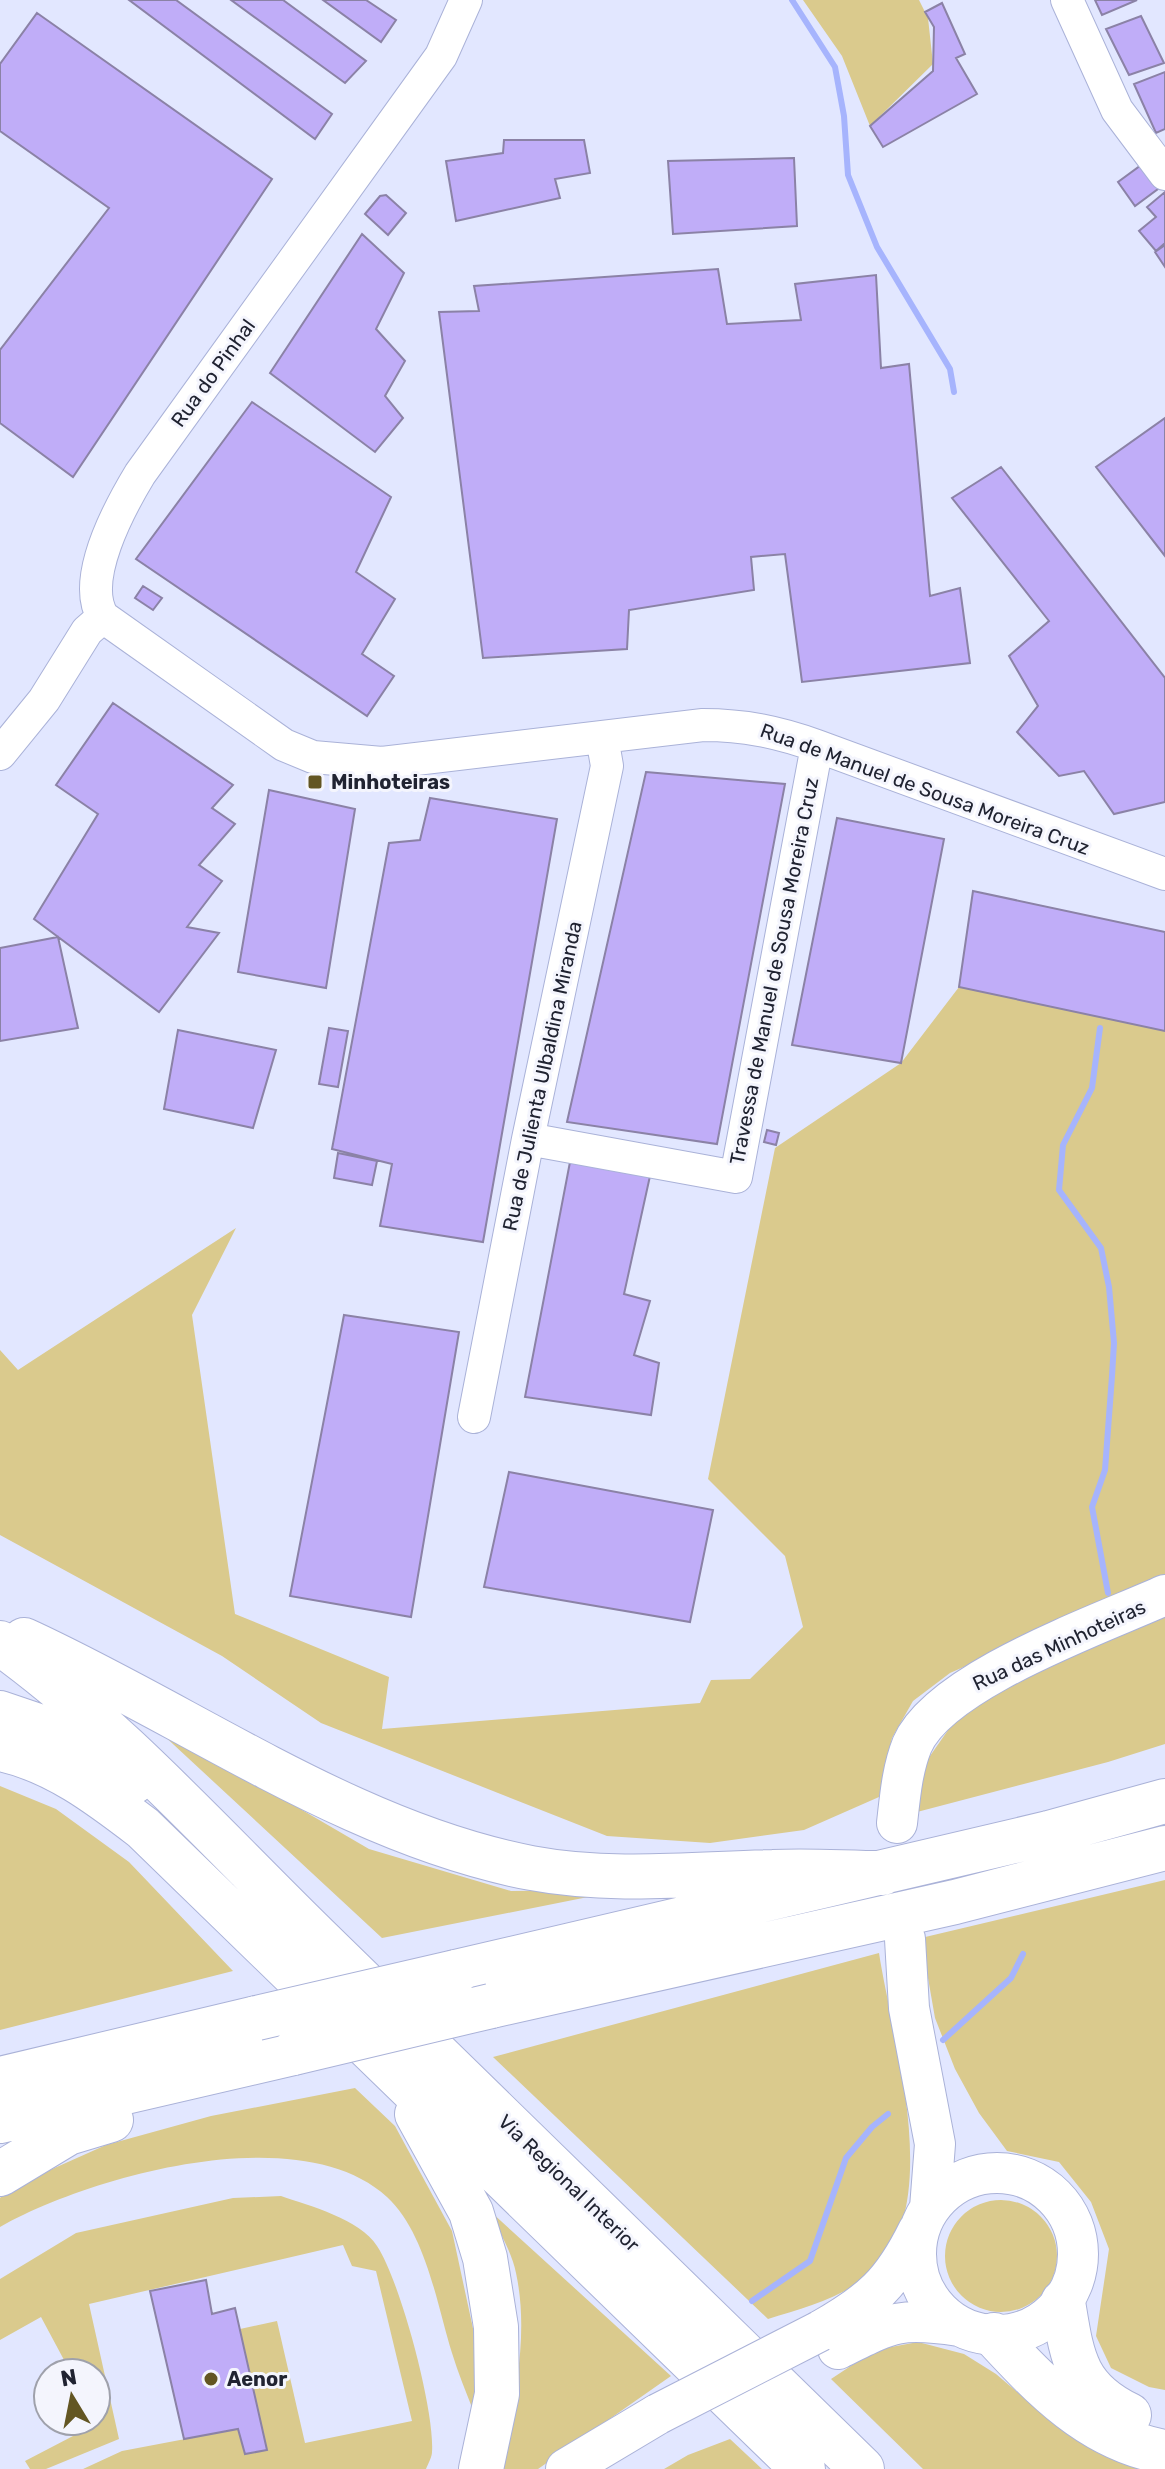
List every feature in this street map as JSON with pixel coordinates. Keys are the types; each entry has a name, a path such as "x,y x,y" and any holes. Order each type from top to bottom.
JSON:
{"highway":[{"path":"0,1629 99,1675 333,1799 411,1834 483,1857 558,1872 654,1877 776,1871 883,1873"},
{"path":"0,1643 129,1748 275,1897"},
{"path":"0,1713 62,1734 98,1757 171,1810 275,1897"},
{"path":"0,1749 60,1772 99,1794 143,1828 803,2469"},
{"path":"0,2121 273,2043 456,1972 883,1873 1165,1801"},
{"path":"0,2079 273,2043 491,2006 955,1902 1165,1848"},
{"name":"Via Regional Interior","path":"275,1897 862,2469"},
{"path":"0,2058 273,2043"},
{"path":"0,2174 68,2133 176,2103 273,2043"},
{"path":"388,2068 471,2212 485,2258 496,2327 497,2394 481,2469"},
{"path":"1063,2302 1072,2354 1083,2380 1102,2402 1165,2428"},
{"path":"976,2331 1084,2421 1118,2439 1165,2452"}],"main road":[{"name":"Rua das Minhoteiras","path":"897,1823 902,1781 913,1743 939,1710 989,1676 1165,1595"},
{"path":"905,1939 909,2008 935,2144 924,2218 915,2250 922,2284 940,2313 976,2331"},
{"path":"925,2084 953,2133 989,2173"},
{"path":"566,2469 670,2422 829,2340 912,2319 976,2331 1020,2332 1044,2321 1063,2302 1075,2278 1078,2252 1067,2214 1040,2185 1016,2175 989,2173 966,2179 946,2190 924,2218 900,2268 879,2293 829,2340"},
{"path":"608,2469 670,2422"}],"street":[{"name":"Rua do Pinhal","path":"103,617 98,608 96,576 120,508 140,474 441,56 466,0"},
{"path":"1067,0 1117,110 1165,174"},
{"name":"Rua de Manuel de Sousa Moreira Cruz","path":"103,617 284,745 313,757 382,763 602,737 737,725 772,730 1165,874"},
{"path":"0,754 44,700 87,631 103,617"},
{"name":"Rua de Julienta Ulbaldina Miranda","path":"474,1417 528,1139 607,766 602,737"},
{"name":"Travessa de Manuel de Sousa Moreira Cruz","path":"528,1139 736,1177 817,746"}],"shaded area":[{"path":"803,0 919,0 928,18 933,64 870,126 842,56"},
{"path":"959,987 1165,1031 1165,1578 950,1673 913,1701 892,1738 879,1797 804,1830 710,1843 607,1836 321,1723 222,1656 0,1535 0,1350 18,1370 236,1228 192,1315 235,1614 389,1677 382,1729 700,1703 711,1680 750,1679 803,1627 785,1556 708,1479 775,1148 901,1063"},
{"path":"1165,1611 1165,1744 917,1812 923,1766 953,1723 992,1694"},
{"path":"146,1719 369,1849 511,1891 602,1890 603,1894 382,1938"},
{"path":"0,1786 56,1809 129,1862 233,1971 0,2030"},
{"path":"1165,1880 1165,2390 1149,2387 1111,2368 1096,2336 1109,2249 1091,2202 1059,2162 1007,2151 979,2113 955,2069 935,2018 921,1938"},
{"path":"879,1953 908,2122 910,2168 905,2210 892,2247 868,2276 833,2297 768,2319 493,2057"},
{"path":"355,2088 395,2126 452,2231 477,2347 473,2410 412,2230 387,2197 349,2173 302,2161 250,2158 195,2163 139,2174 86,2190 0,2227 0,2198 12,2187 106,2145 211,2116"},
{"path":"281,2196 347,2221 377,2246 396,2287 422,2378 432,2452 426,2469 83,2469 122,2451 238,2429 245,2453 267,2450 240,2329 277,2321 305,2443 412,2421 376,2271 352,2266 343,2245 89,2304 101,2357 62,2357 41,2317 0,2340 0,2279 76,2233 233,2198"},
{"path":"1001,2200 1022,2205 1040,2217 1052,2235 1057,2256 1052,2277 1040,2295 1022,2307 1001,2312 980,2307 962,2295 950,2277 945,2256 950,2235 962,2217 980,2205"},
{"path":"490,2211 671,2376 538,2469 500,2469 518,2372 521,2322 514,2265"},
{"path":"918,2342 964,2354 996,2374 1057,2426 1098,2453 1154,2469 923,2469 831,2379 875,2350"},
{"path":"112,2408 119,2439 46,2469 30,2469 25,2461 71,2437 112,2437"},
{"path":"730,2439 762,2469 664,2469 688,2455"}],"building":[{"path":"129,0 176,0 332,114 315,139"},
{"path":"231,0 283,0 366,61 345,83"},
{"path":"323,0 366,0 396,20 381,42"},
{"path":"1095,0 1137,0 1102,15"},
{"path":"942,3 965,54 956,58 977,94 883,147 870,126 933,71 934,27 925,12"},
{"path":"37,13 272,179 73,477 0,423 0,350 109,208 0,131 0,64"},
{"path":"1141,16 1164,63 1129,75 1106,29"},
{"path":"1165,72 1165,129 1156,133 1134,84"},
{"path":"504,140 584,140 590,173 555,179 560,198 456,221 446,161 503,153"},
{"path":"794,158 797,226 673,234 668,161"},
{"path":"1144,163 1162,186 1135,206 1118,182"},
{"path":"1165,192 1165,243 1156,251 1139,231 1156,217 1147,207"},
{"path":"386,195 406,213 388,235 365,214 380,196"},
{"path":"362,234 404,273 376,329 405,361 385,396 403,418 375,452 270,373"},
{"path":"1165,245 1165,267 1155,252"},
{"path":"718,269 727,324 801,320 795,284 876,275 881,368 909,364 930,596 960,588 970,663 802,682 785,554 751,557 754,590 629,610 627,649 483,658 439,312 479,311 474,286"},
{"path":"252,402 391,497 356,572 395,599 362,654 394,676 367,716 136,559"},
{"path":"1165,418 1165,556 1096,467"},
{"path":"1001,467 1165,678 1165,802 1114,814 1084,771 1059,776 1017,732 1038,706 1009,656 1049,621 952,498"},
{"path":"143,586 162,598 153,610 135,598"},
{"path":"113,703 233,785 212,808 235,824 199,865 222,881 187,927 219,933 159,1012 34,919 98,814 56,785"},
{"path":"646,772 785,784 717,1144 567,1122"},
{"path":"269,790 355,809 326,988 238,972"},
{"path":"430,798 557,819 483,1242 380,1226 392,1164 332,1149 389,843 420,840"},
{"path":"837,818 944,839 901,1063 792,1045"},
{"path":"973,891 1165,932 1165,1031 959,987"},
{"path":"58,937 78,1028 0,1041 0,948"},
{"path":"329,1028 348,1031 338,1087 319,1084"},
{"path":"178,1030 276,1050 253,1128 164,1109"},
{"path":"767,1130 779,1133 776,1145 764,1142"},
{"path":"338,1153 377,1161 372,1185 334,1178"},
{"path":"570,1162 650,1176 624,1294 650,1301 634,1355 659,1363 651,1415 525,1397"},
{"path":"344,1315 459,1332 411,1617 290,1596"},
{"path":"509,1472 713,1510 690,1622 484,1587"},
{"name":"Aenor","path":"206,2280 212,2314 235,2308 267,2450 245,2454 238,2429 184,2439 150,2291"}],"waterway":[{"path":"792,0 835,67 844,116 848,175 877,247 950,369 954,392"},
{"path":"1100,1028 1092,1088 1063,1145 1059,1190 1101,1248 1109,1287 1114,1343 1105,1470 1092,1507 1108,1593"},
{"path":"943,2040 1011,1978 1023,1954"},
{"path":"752,2301 810,2261 846,2158 872,2127 888,2114"}],"place":[{"name":"Minhoteiras","path":"315,782"},
{"name":"Aenor","path":"211,2379"}]}
